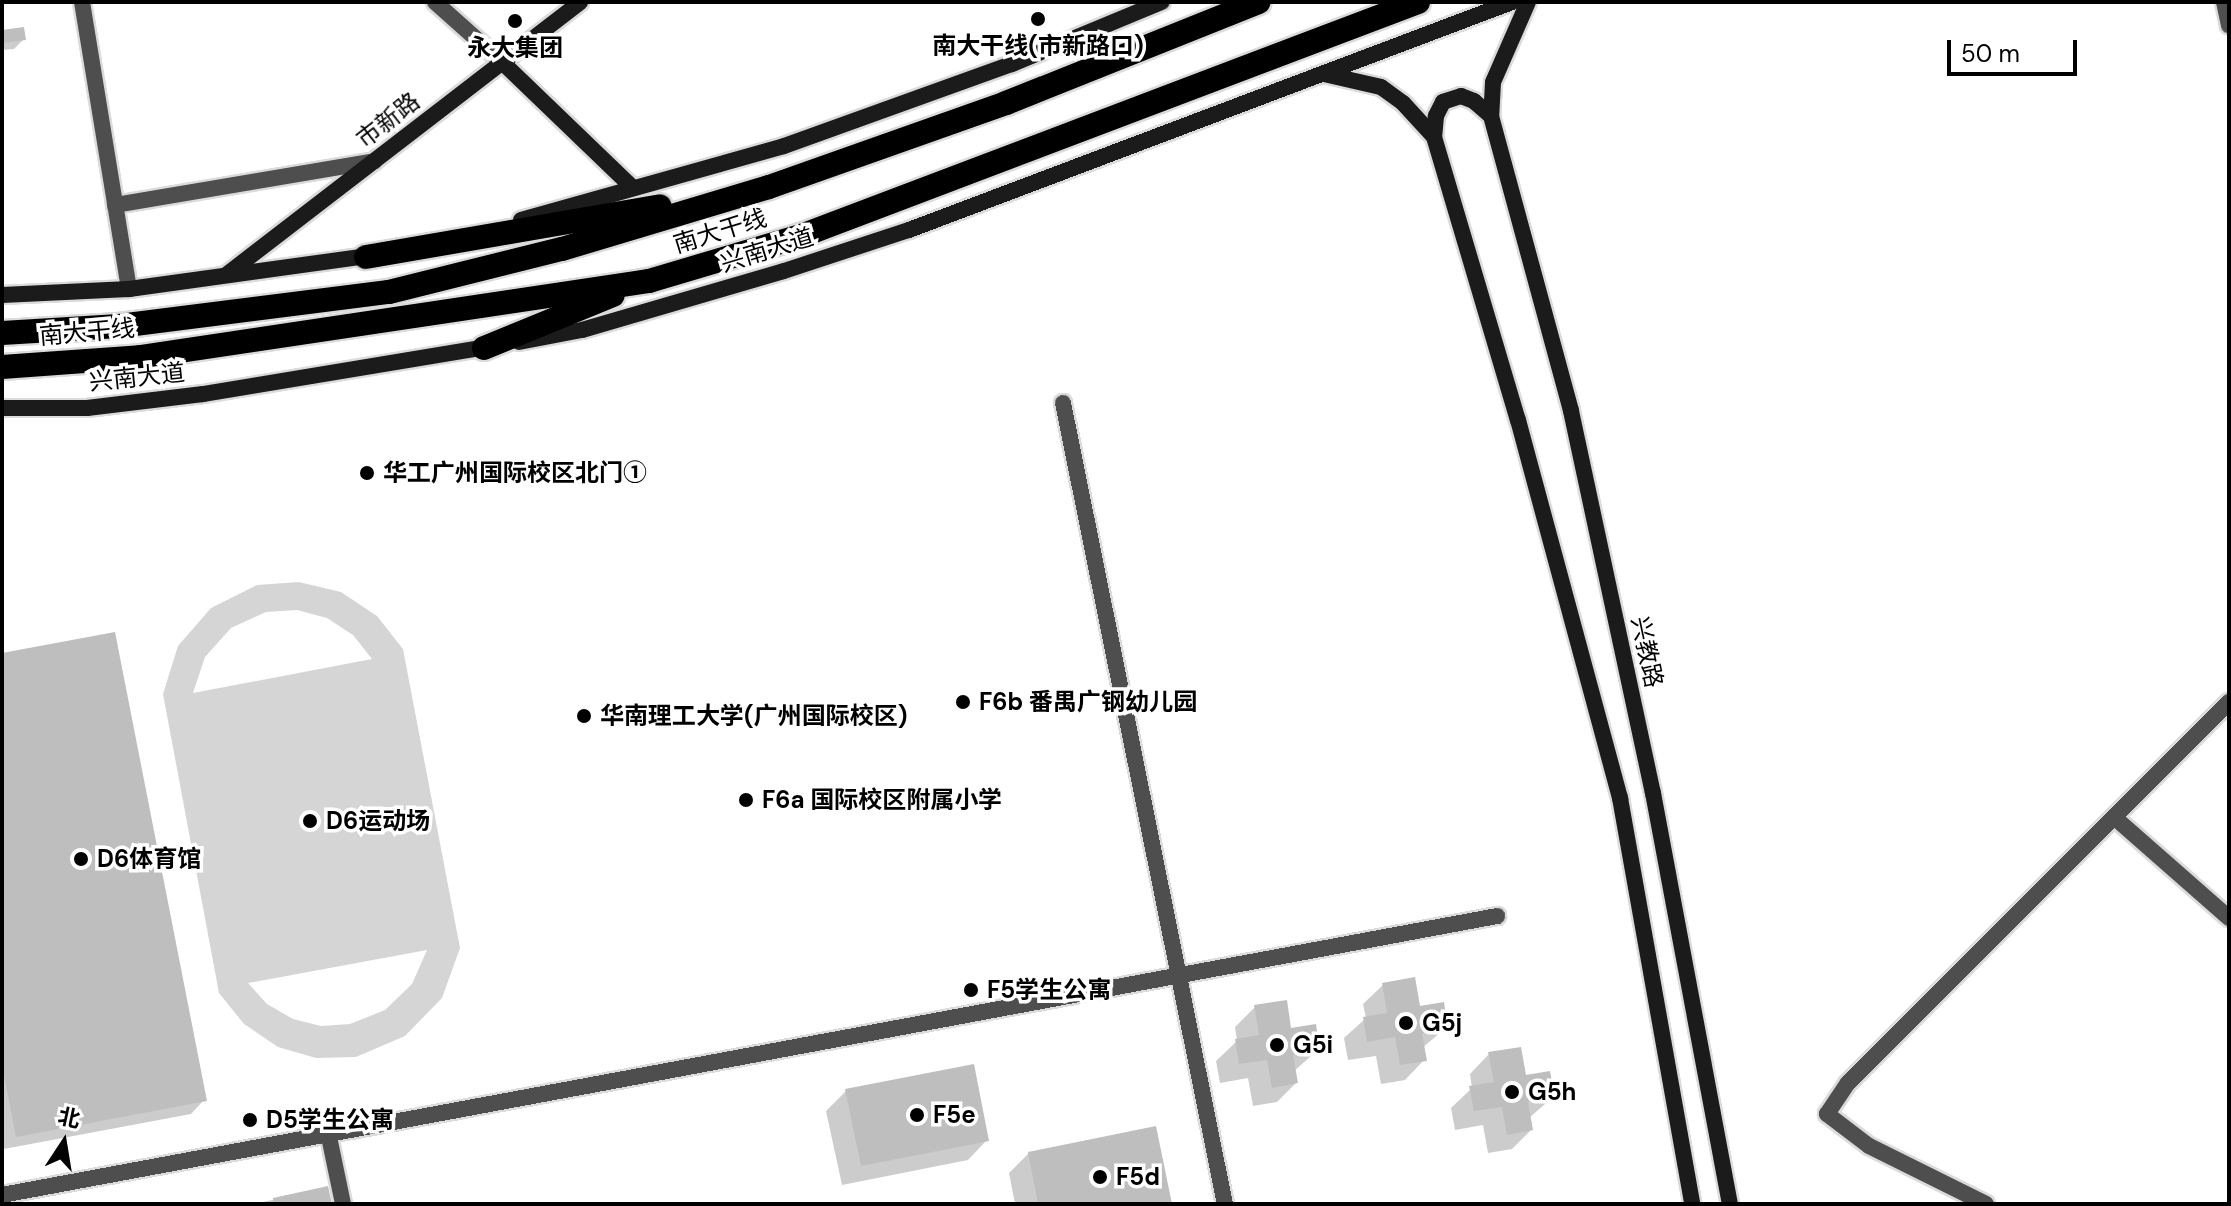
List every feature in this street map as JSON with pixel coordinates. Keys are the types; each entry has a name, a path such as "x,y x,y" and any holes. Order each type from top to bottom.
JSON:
{"highway":[{"name":"南大干线","path":"2,333 119,326 389,292 562,249 769,187 1006,103 1259,2"},
{"name":"南大干线","path":"2,367 140,357 649,281 801,236 1418,2"},
{"path":"366,257 769,187"},
{"path":"484,348 649,281"}],"street":[{"path":"82,2 129,289"},
{"path":"435,2 632,187"},
{"name":"市新路","path":"224,276 580,2"},
{"path":"2,295 129,289 366,257 524,220 784,146 1012,64 1162,2"},
{"name":"兴南大道","path":"2,408 87,408 203,394 582,330 784,271 909,230 1512,2"},
{"path":"1491,116 1493,82 1528,2"},
{"path":"2224,2 2229,25"},
{"path":"1324,74 1381,87 1403,103 1434,137"},
{"path":"1491,116 1474,101 1461,96 1443,102 1436,116 1434,137 1518,420 1620,798 1692,1204"},
{"name":"兴教路","path":"1491,116 1571,411 1653,793 1730,1204"},
{"path":"115,205 374,161"},
{"path":"1063,403 1225,1204"},
{"path":"1986,1204 1869,1146 1827,1114 1848,1083 2229,702"},
{"path":"2114,817 2229,918"},
{"path":"2,1195 1497,916"},
{"path":"328,1132 343,1204"}],"shaded area":[{"name":"D6运动场","path":"299,582 341,592 377,616 403,649 460,948 442,998 405,1036 356,1057 316,1058 278,1047 244,1024 219,993 163,694 178,646 211,608 257,585","holes":["297,610 327,618 353,635 372,659 193,693 205,657 231,628 266,612","427,950 412,984 385,1010 350,1024 321,1026 293,1019 267,1004 248,983"]}],"building":[{"path":"24,27 26,40 2,43 2,30"},
{"name":"D6体育馆","path":"115,632 207,1101 16,1137 2,1064 2,653"},
{"name":"G5j","path":"1415,977 1420,1006 1444,1002 1448,1029 1422,1033 1427,1061 1400,1065 1395,1037 1367,1042 1363,1017 1387,1013 1382,983"},
{"name":"G5i","path":"1287,1000 1291,1028 1316,1024 1320,1051 1293,1055 1298,1083 1272,1088 1267,1060 1239,1064 1235,1039 1259,1035 1254,1005"},
{"name":"G5h","path":"1521,1047 1526,1075 1550,1071 1555,1098 1528,1102 1533,1130 1507,1135 1502,1107 1474,1111 1469,1086 1494,1082 1488,1052"},
{"name":"F5e","path":"974,1064 989,1141 861,1166 845,1089"},
{"name":"F5d","path":"1156,1126 1172,1204 1038,1204 1028,1152"},
{"path":"328,1186 332,1204 274,1204 273,1198"}],"place":[{"name":"南大干线(市新路口)","path":"1038,19"},
{"name":"永大集团","path":"515,21"},
{"name":"华工广州国际校区北门①","path":"367,473"},
{"name":"F6b 番禺广钢幼儿园","path":"963,702"},
{"name":"华南理工大学(广州国际校区)","path":"584,716"},
{"name":"F6a 国际校区附属小学","path":"746,800"},
{"name":"D6运动场","path":"310,821"},
{"name":"D6体育馆","path":"81,859"},
{"name":"F5学生公寓","path":"971,990"},
{"name":"G5j","path":"1406,1023"},
{"name":"G5i","path":"1277,1045"},
{"name":"G5h","path":"1512,1092"},
{"name":"F5e","path":"917,1115"},
{"name":"D5学生公寓","path":"250,1120"},
{"name":"F5d","path":"1100,1177"}]}
